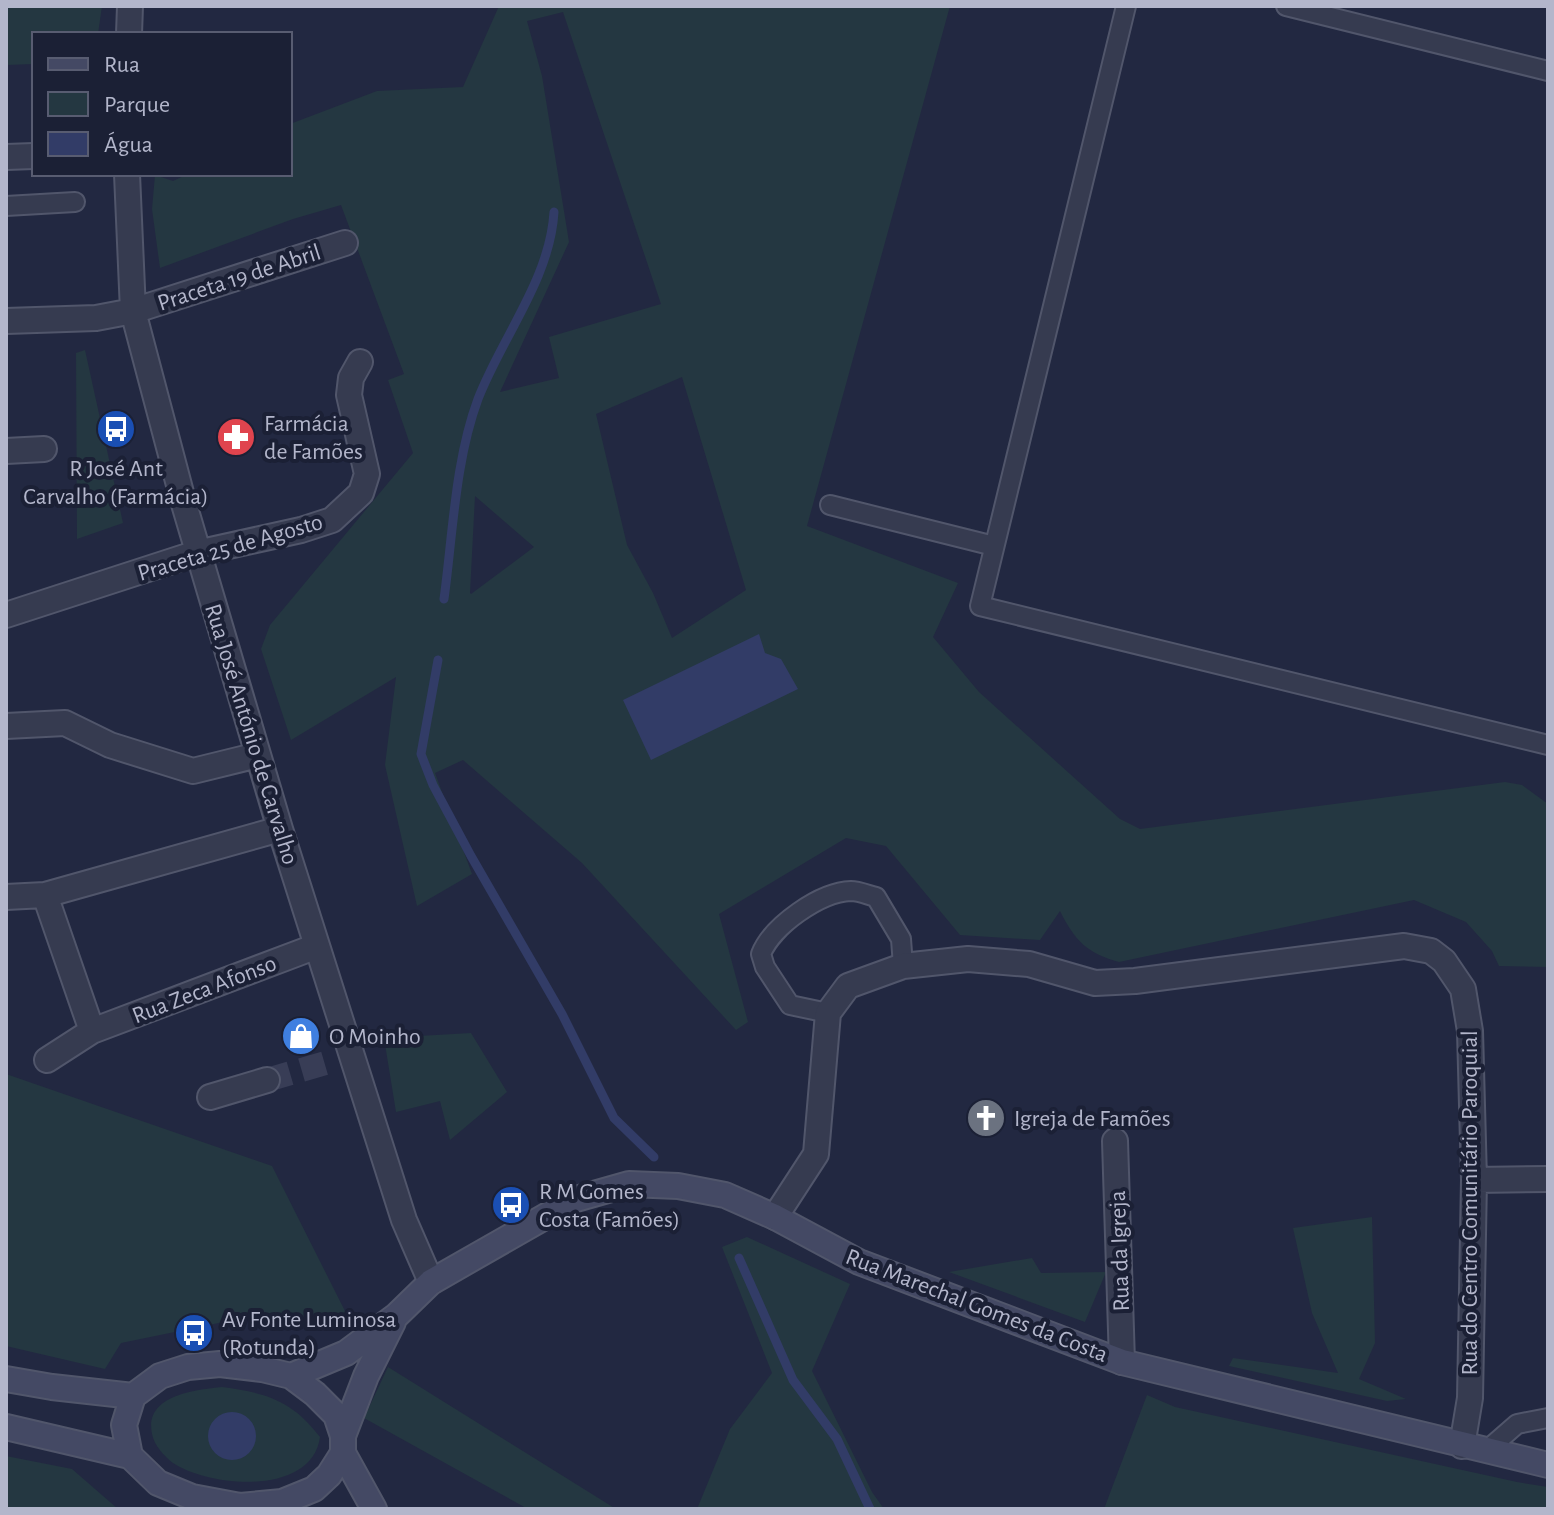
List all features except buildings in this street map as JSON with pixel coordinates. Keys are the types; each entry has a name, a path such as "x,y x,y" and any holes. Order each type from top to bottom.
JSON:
{"main road":[{"name":"Rua Marechal Gomes da Costa","path":"291,1376 346,1353 396,1316 431,1282 576,1199 629,1184 678,1186 725,1195 775,1217 859,1262 1122,1362 1548,1465"},
{"name":"Rua Marechal Gomes da Costa","path":"343,1445 366,1376 396,1316"},
{"path":"130,1456 124,1425 133,1396 160,1376 188,1367 220,1364 262,1369 291,1376 336,1415 343,1445 374,1509"},
{"path":"6,1379 133,1396"},
{"path":"6,1427 130,1456 158,1483 192,1497 240,1506 282,1502 314,1489 329,1475 343,1445"},
{"path":"282,1502 307,1509"}],"street":[{"path":"129,32 130,6"},
{"path":"6,157 32,156"},
{"name":"Rua José António de Carvalho","path":"127,176 133,311 197,553 317,946 342,1058 431,1282"},
{"name":"Praceta 19 de Abril","path":"6,321 96,318 133,311 345,243"},
{"name":"Praceta 25 de Agosto","path":"6,615 197,553 332,520 361,493 367,474 349,395 351,378 360,362"},
{"path":"6,451 44,449"},
{"path":"6,726 65,723 110,745 193,771 258,755"},
{"path":"6,897 45,895 280,829"},
{"path":"45,895 92,1031"},
{"name":"Rua Zeca Afonso","path":"47,1060 92,1031 317,946"},
{"name":"Rua do Centro Comunitário Paroquial","path":"828,1013 848,986 903,966 968,959 1029,964 1095,983 1135,981 1404,946 1431,951 1444,961 1463,989 1470,1031 1474,1180 1470,1398 1474,1449"},
{"path":"775,1217 816,1154 828,1013"},
{"path":"210,1097 267,1080"},
{"name":"Rua da Igreja","path":"1115,1141 1122,1362"},
{"path":"1474,1180 1548,1179"}],"lane":[{"path":"1126,6 980,606 1548,745"},
{"path":"1286,6 1548,71"},
{"path":"6,206 75,202"},
{"path":"830,505 994,546"},
{"path":"828,1013 790,1005 765,967 761,954 766,942 803,909 830,895 854,891 876,897 901,939 903,966"},
{"path":"1474,1449 1517,1424 1548,1418"}],"green space":[{"path":"6,6 102,6 98,32 32,32 32,64 6,65"},
{"path":"499,6 950,6 807,526 958,583 933,637 979,692 1120,819 1140,829 1505,782 1522,785 1548,804 1548,967 1499,966 1492,951 1466,922 1414,900 1119,962 1083,944 1060,911 1040,940 960,935 886,846 846,838 719,914 748,1022 736,1030 582,863 463,760 435,773 472,874 417,906 385,765 396,677 291,740 261,649 270,625 413,453 388,380 404,374 341,205 293,219 160,268 152,209 155,176 173,181 184,176 292,176 292,123 377,91 463,87","holes":["563,12 661,304 549,337 559,378 500,392 569,242 542,76 527,21","682,377 746,590 672,638 653,593 627,545 596,414","475,496 534,547 471,594 470,593"]},
{"path":"85,350 123,523 77,539 76,353"},
{"path":"471,1033 507,1092 450,1140 440,1101 396,1112 384,1038"},
{"path":"6,1074 272,1166 351,1323 323,1328 248,1317 121,1343 105,1369 6,1346"},
{"path":"1372,1217 1375,1343 1359,1379 1406,1399 1387,1401 1229,1366 1233,1358 1338,1373 1312,1313 1293,1228"},
{"path":"747,1237 850,1284 812,1371 872,1492 884,1509 697,1509 730,1429 772,1373 722,1247"},
{"path":"1032,1258 1041,1273 1106,1272 1085,1322 949,1272"},
{"path":"388,1367 616,1509 528,1509 364,1418"},
{"path":"222,1387 277,1400 299,1414 320,1437 313,1456 299,1469 280,1478 258,1482 211,1478 173,1463 153,1438 152,1421 156,1411 174,1397"},
{"path":"1147,1395 1175,1407 1548,1487 1548,1509 1104,1509"},
{"path":"6,1456 72,1469 118,1509 6,1509"}],"water":[{"path":"759,634 765,653 781,659 798,689 651,760 623,700"},
{"path":"232,1412 241,1413 249,1419 255,1427 255,1445 249,1453 241,1459 232,1460 223,1459 215,1453 209,1445 208,1436 209,1427 215,1419 223,1413"}],"waterway":[{"path":"444,599 456,498 470,423 488,376 535,284 551,237 554,212"},
{"path":"438,660 421,754 433,785 562,1014 614,1118 654,1157"},
{"path":"739,1258 793,1380 837,1439 870,1509"}],"tunnel":[{"path":"267,1080 332,1061"}],"place":[{"name":"R José Ant Carvalho (Farmácia)","path":"116,429"},
{"name":"Farmácia de Famões","path":"236,437"},
{"name":"O Moinho","path":"301,1036"},
{"name":"Igreja de Famões","path":"986,1118"},
{"name":"R M Gomes Costa (Famões)","path":"511,1205"},
{"name":"Av Fonte Luminosa (Rotunda)","path":"194,1333"}]}
